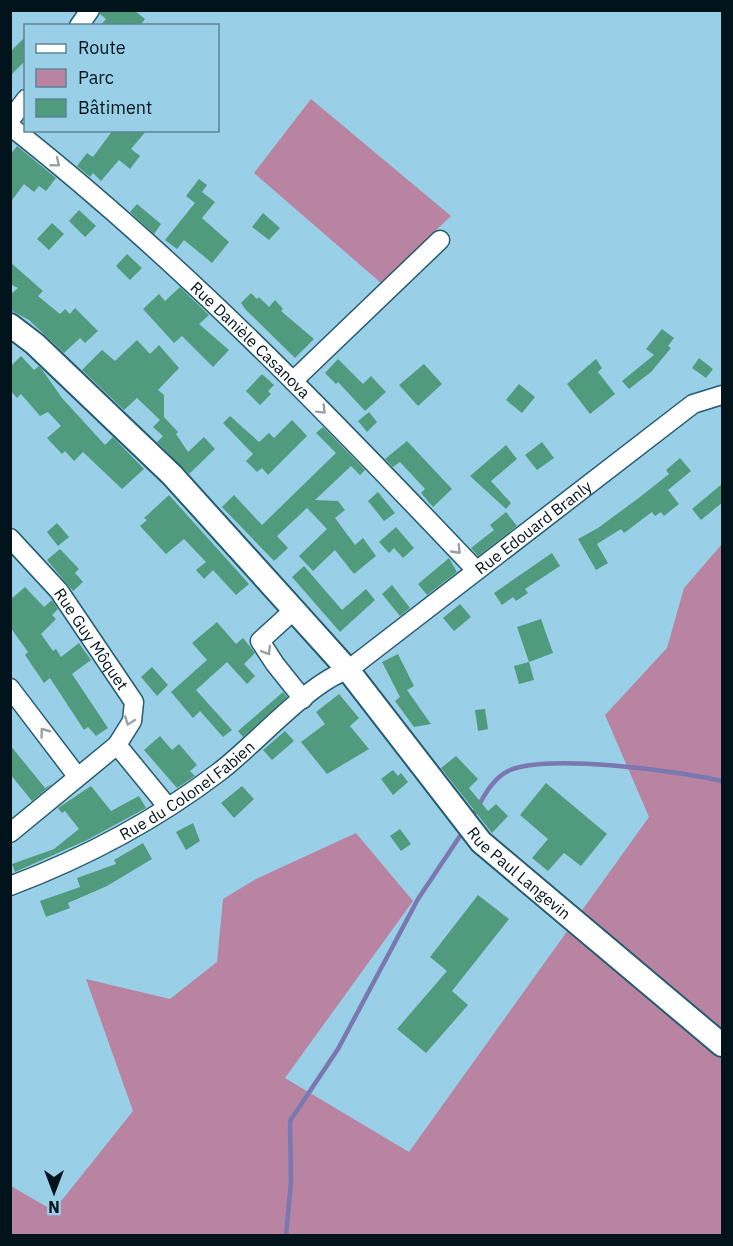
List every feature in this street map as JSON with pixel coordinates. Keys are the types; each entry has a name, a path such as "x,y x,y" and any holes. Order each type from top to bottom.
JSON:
{"main road":[{"name":"Rue Paul Langevin","path":"10,325 35,344 172,475 348,670 481,842 723,1045"}],"street":[{"path":"80,24 90,10"},
{"path":"10,120 24,102"},
{"name":"Rue Danièle Casanova","path":"10,126 97,196 206,294 476,570"},
{"path":"293,381 440,240"},
{"name":"Rue Edouard Branly","path":"348,670 693,405 723,396"},
{"name":"Rue Guy Môquet","path":"10,538 59,591 134,702 132,721 117,745"},
{"path":"294,610 260,641 303,699"},
{"name":"Rue du Colonel Fabien","path":"10,886 55,869 119,837 219,772 303,699 340,672 348,670"},
{"path":"10,688 77,776"},
{"path":"11,831 117,745 167,806"}],"green space":[{"path":"311,99 451,216 381,283 254,173"},
{"path":"722,544 722,1235 11,1236 11,1186 47,1207 62,1200 133,1111 86,979 170,999 217,962 223,899 256,879 356,833 413,901 285,1078 409,1152 649,817 605,715 667,648 684,588"}],"building":[{"path":"101,10 134,10 145,19 141,24 102,24 106,19 100,14"},
{"path":"24,38 24,62 10,76 10,52"},
{"path":"112,132 145,132 131,149 140,156 130,169 119,160 101,181 93,173 90,177 77,166 87,153 93,157"},
{"path":"17,146 56,178 46,191 39,186 34,192 24,184 10,203 10,155"},
{"path":"199,179 207,185 202,192 215,202 202,218 229,242 212,263 184,240 177,249 165,240 195,203 186,196"},
{"path":"137,204 161,224 154,234 130,212"},
{"path":"79,210 96,226 85,237 69,221"},
{"path":"263,213 280,228 269,240 252,227"},
{"path":"52,223 64,234 49,250 37,239"},
{"path":"127,254 142,268 130,280 116,266"},
{"path":"10,262 43,291 38,296 60,314 65,309 70,314 75,308 98,331 85,343 80,338 64,353 29,320 10,310 10,295 18,288 10,284"},
{"path":"180,287 209,315 199,324 229,350 213,367 182,336 174,343 143,309 159,294 165,301"},
{"path":"251,293 269,307 275,300 283,309 281,311 314,339 295,358 241,303"},
{"path":"662,329 674,338 668,346 671,348 651,372 629,389 622,381 654,355 646,349"},
{"path":"137,340 150,354 159,345 179,368 158,390 164,395 164,417 178,432 176,434 188,452 204,437 215,449 189,474 157,442 163,436 153,427 160,420 137,398 124,410 82,370 102,350 115,361"},
{"path":"21,356 34,370 39,366 62,398 105,445 113,437 144,469 122,489 83,452 74,461 65,451 62,454 47,438 61,426 48,412 40,416 21,394 17,398 10,390 10,367"},
{"path":"699,358 713,369 706,378 692,368"},
{"path":"338,359 363,384 371,376 386,392 365,411 338,382 336,384 325,373"},
{"path":"596,359 602,368 598,372 615,394 590,414 567,384"},
{"path":"424,364 442,384 418,406 399,385"},
{"path":"262,374 274,385 268,391 271,394 260,405 246,391"},
{"path":"519,384 535,397 522,413 506,400"},
{"path":"369,412 377,422 367,432 358,421"},
{"path":"230,416 259,442 269,433 274,438 292,420 307,436 268,475 262,468 257,472 246,461 253,454 223,423"},
{"path":"323,427 365,470 360,475 351,466 315,500 338,501 345,510 335,518 355,545 363,538 376,556 354,574 335,550 313,571 299,556 327,529 307,508 277,536 288,548 274,561 222,507 234,495 262,525 336,453 316,433"},
{"path":"407,441 452,489 433,507 421,493 425,489 400,462 393,467 385,459"},
{"path":"542,442 554,458 537,470 525,455"},
{"path":"506,445 517,459 491,481 511,503 506,509 470,476"},
{"path":"680,458 691,471 668,490 679,504 664,516 661,512 655,516 652,512 624,533 621,529 597,544 608,563 596,570 578,539 598,528 669,474 666,470"},
{"path":"723,483 723,502 701,520 692,509"},
{"path":"378,492 395,513 384,521 368,501"},
{"path":"169,495 249,584 236,595 213,570 204,579 196,570 206,562 184,539 166,554 140,526 147,520 144,518"},
{"path":"506,512 517,526 478,556 471,548 494,530 490,525"},
{"path":"57,523 69,537 58,546 47,532"},
{"path":"396,527 414,548 403,558 394,548 389,553 379,542"},
{"path":"60,549 79,569 75,573 83,582 73,591 47,560"},
{"path":"552,553 560,566 525,589 528,593 516,601 513,597 502,605 494,593"},
{"path":"449,558 457,572 427,595 418,584"},
{"path":"304,566 342,610 366,589 375,600 340,632 292,577"},
{"path":"392,585 410,608 400,616 382,594"},
{"path":"25,587 44,607 52,600 58,609 52,615 56,619 41,634 53,651 56,649 61,657 79,643 91,660 72,674 108,728 96,736 88,727 84,730 50,678 44,683 25,655 28,652 10,627 10,600"},
{"path":"460,604 471,617 454,631 443,618"},
{"path":"541,619 553,653 529,662 517,627"},
{"path":"217,622 236,644 243,638 255,653 244,664 255,676 247,684 227,662 196,690 232,730 223,737 200,711 193,718 171,692 207,660 192,643"},
{"path":"398,654 414,686 407,690 431,724 414,727 395,701 400,697 382,662"},
{"path":"529,662 534,680 519,684 514,666"},
{"path":"152,667 168,685 157,696 141,677"},
{"path":"283,692 287,697 243,737 238,731"},
{"path":"339,694 359,718 350,726 369,749 327,774 301,742 325,724 316,712"},
{"path":"485,709 488,729 478,731 475,710"},
{"path":"285,731 294,741 272,760 263,750"},
{"path":"160,736 172,750 179,744 197,765 190,771 195,776 177,788 144,750"},
{"path":"10,745 45,788 52,784 32,801 10,774"},
{"path":"456,756 478,779 469,788 488,811 496,804 508,816 492,833 441,768"},
{"path":"393,770 398,776 401,773 408,782 393,795 381,779"},
{"path":"546,783 607,834 581,866 564,853 548,871 532,858 548,839 520,815"},
{"path":"91,786 111,811 139,796 146,808 87,840 15,872 12,864 54,849 79,829 65,811 62,813 58,808"},
{"path":"242,786 254,799 234,818 221,803"},
{"path":"193,823 200,841 186,850 176,832"},
{"path":"400,829 411,844 401,851 390,836"},
{"path":"143,843 152,859 107,886 68,903 70,908 46,917 40,901 80,887 77,878 116,864 114,860"},
{"path":"478,895 509,919 452,991 468,1005 426,1053 397,1029 447,971 430,957"}],"waterway":[{"path":"474,814 497,779 508,771 526,766 551,764 613,766 722,781"},
{"path":"286,1236 291,1182 290,1121 338,1049 418,899 460,836"}]}
